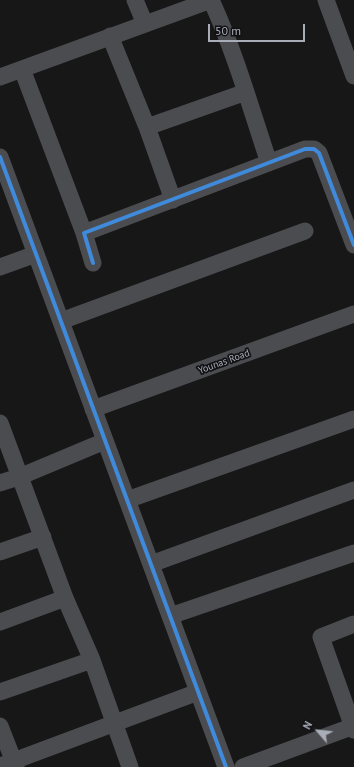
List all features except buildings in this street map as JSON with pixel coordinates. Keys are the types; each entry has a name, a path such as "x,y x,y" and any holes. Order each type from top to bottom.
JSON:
{"street":[{"path":"136,0 145,24"},
{"path":"0,77 211,0 219,16 269,163"},
{"path":"326,0 354,76"},
{"path":"110,36 147,128 173,200"},
{"path":"22,69 84,233 93,263"},
{"path":"147,128 246,92"},
{"path":"84,233 306,149 314,149 319,153 354,245"},
{"path":"0,157 226,767"},
{"path":"61,321 306,232"},
{"path":"0,267 36,254"},
{"name":"Younas Road","path":"93,409 354,314"},
{"path":"127,500 354,419"},
{"path":"0,423 65,598 92,660 130,767"},
{"path":"0,483 20,477 105,441"},
{"path":"151,564 354,490"},
{"path":"0,552 43,537"},
{"path":"170,616 354,553"},
{"path":"0,622 65,598"},
{"path":"243,767 354,727 321,637 354,624"},
{"path":"0,692 92,660"},
{"path":"0,726 10,765 198,692"}],"cycle path":[{"path":"93,263 84,233 305,149 314,149 319,153 354,245"},
{"path":"0,157 226,767"}]}
